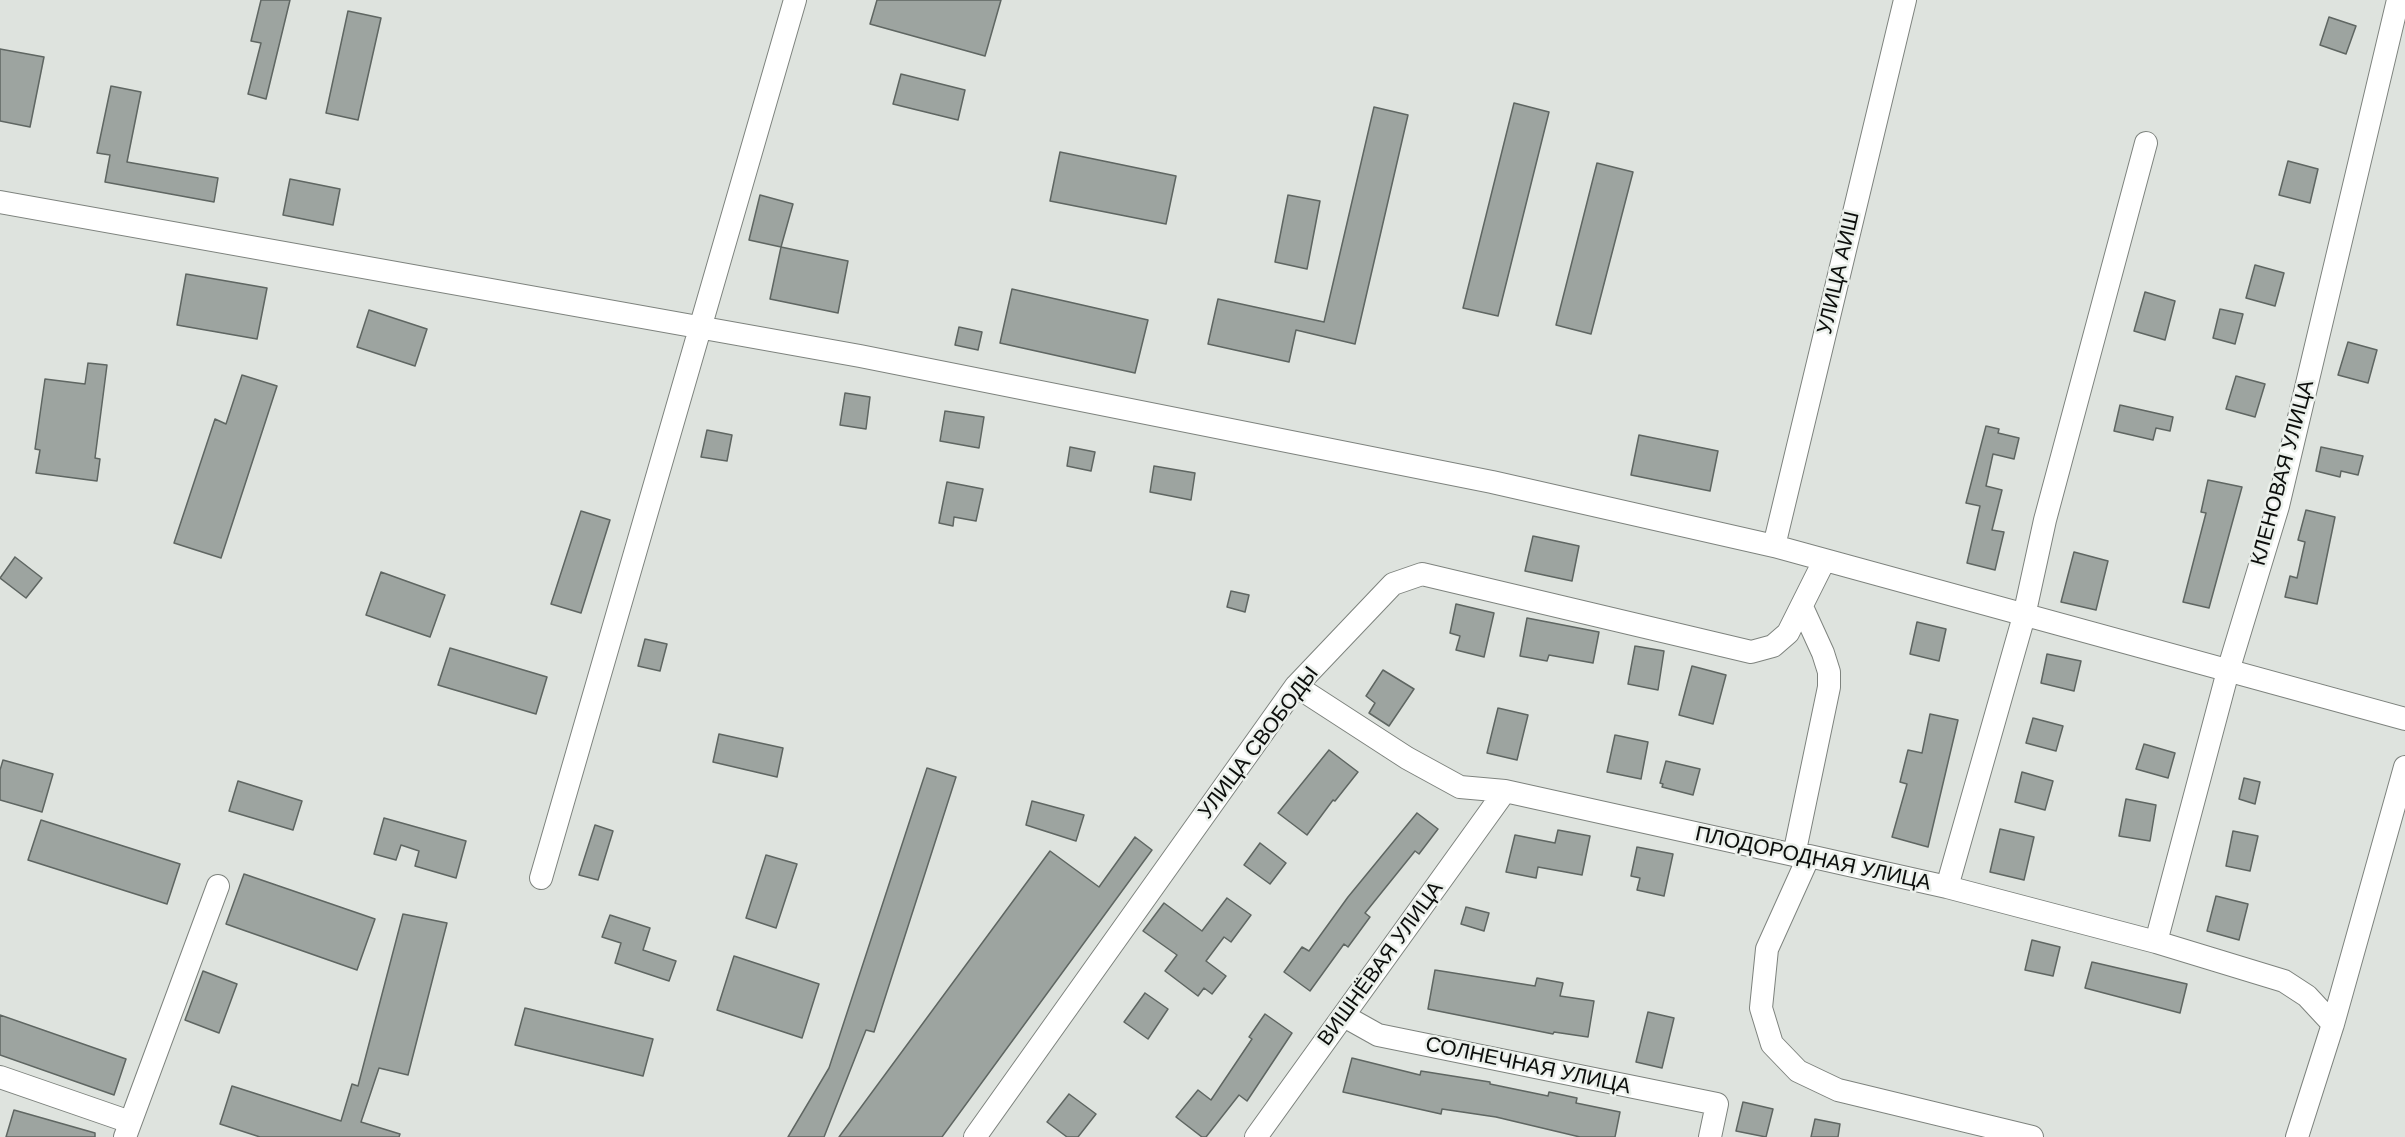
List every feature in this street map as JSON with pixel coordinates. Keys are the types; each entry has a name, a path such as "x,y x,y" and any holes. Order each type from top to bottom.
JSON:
{"street":[{"path":"541,878 795,0"},
{"name":"УЛИЦА АИШ","path":"1774,546 1905,0"},
{"name":"КЛЕНОВАЯ УЛИЦА","path":"2156,942 2228,671 2278,506 2398,0"},
{"path":"1947,888 2024,616 2045,520 2146,144"},
{"path":"0,202 860,356 1492,482 1774,546 2405,719"},
{"name":"УЛИЦА СВОБОДЫ","path":"975,1137 1296,686 1393,584 1422,574 1751,652 1773,646 1788,633 1824,561"},
{"path":"1802,607 1823,653 1829,672 1829,687 1801,855 1767,949 1761,1008 1772,1044 1798,1071 1839,1090 2032,1137"},
{"name":"ПЛОДОРОДНАЯ УЛИЦА","path":"1296,686 1407,758 1460,787 1505,791 1801,855 1947,888 2156,942 2284,981 2307,996 2333,1024"},
{"path":"2298,1137 2333,1024 2405,767"},
{"name":"ВИШНЁВАЯ УЛИЦА","path":"1256,1137 1505,791"},
{"path":"0,1077 127,1129 218,886"},
{"name":"СОЛНЕЧНАЯ УЛИЦА","path":"1344,1016 1378,1035 1717,1104 1710,1137"}],"building":[{"path":"261,0 290,0 266,99 248,94 261,43 251,41"},
{"path":"877,0 1001,0 985,56 870,24"},
{"path":"348,11 381,18 358,120 326,113"},
{"path":"2329,17 2356,26 2346,54 2320,45"},
{"path":"0,49 44,57 30,127 0,121"},
{"path":"901,74 965,90 958,120 893,104"},
{"path":"111,86 141,92 127,162 218,178 214,202 105,182 110,155 97,153"},
{"path":"1514,103 1549,112 1498,316 1463,308"},
{"path":"1374,107 1408,115 1355,344 1296,330 1289,362 1208,344 1218,299 1324,322"},
{"path":"1060,152 1176,176 1166,224 1050,201"},
{"path":"2288,161 2318,169 2310,203 2279,195"},
{"path":"1597,163 1633,172 1591,334 1556,325"},
{"path":"290,179 340,189 333,225 283,215"},
{"path":"760,195 793,204 781,247 749,240"},
{"path":"1288,195 1320,201 1307,269 1275,262"},
{"path":"781,247 848,261 838,313 770,299"},
{"path":"2255,265 2284,273 2275,306 2246,298"},
{"path":"186,274 267,288 257,339 177,325"},
{"path":"1012,289 1148,320 1135,373 1000,343"},
{"path":"2145,292 2175,301 2165,340 2134,331"},
{"path":"2220,309 2243,314 2235,344 2213,338"},
{"path":"369,310 427,329 415,366 357,347"},
{"path":"959,327 982,332 978,350 955,345"},
{"path":"2348,342 2377,350 2368,383 2338,375"},
{"path":"88,363 107,365 95,458 100,459 97,481 36,473 40,450 35,449 45,379 85,384"},
{"path":"242,375 277,386 221,558 174,543 215,419 226,424"},
{"path":"2236,376 2265,384 2255,417 2226,409"},
{"path":"845,393 870,397 866,429 840,425"},
{"path":"2120,405 2173,417 2170,431 2156,428 2153,440 2114,431"},
{"path":"945,411 984,417 979,448 940,441"},
{"path":"1986,426 1999,429 1998,433 2019,438 2014,459 1993,454 1986,486 2002,490 1992,530 2004,532 1995,570 1967,563 1980,506 1966,503"},
{"path":"707,430 732,435 727,461 701,457"},
{"path":"1639,435 1718,451 1710,491 1631,475"},
{"path":"1070,447 1095,452 1091,471 1067,466"},
{"path":"2321,447 2363,456 2358,475 2341,471 2340,477 2316,471"},
{"path":"1154,466 1195,473 1191,500 1150,492"},
{"path":"2208,480 2242,487 2209,608 2183,602 2206,513 2201,512"},
{"path":"947,482 983,489 976,521 954,517 953,526 939,523"},
{"path":"2306,510 2335,517 2317,604 2285,597 2290,576 2297,578 2305,542 2298,540"},
{"path":"581,511 610,520 581,613 551,604"},
{"path":"1533,536 1579,546 1572,581 1525,571"},
{"path":"2074,552 2108,561 2096,610 2061,602"},
{"path":"15,557 42,578 26,598 0,578"},
{"path":"381,572 445,595 430,637 366,615"},
{"path":"1231,591 1249,595 1245,612 1227,607"},
{"path":"1456,604 1494,613 1484,657 1456,650 1460,636 1450,633"},
{"path":"1527,618 1599,632 1593,663 1549,655 1547,661 1520,656"},
{"path":"1917,622 1946,629 1939,661 1910,654"},
{"path":"645,639 667,644 660,671 638,666"},
{"path":"1635,646 1664,651 1658,690 1628,684"},
{"path":"450,648 547,677 536,714 438,685"},
{"path":"2047,654 2081,661 2074,691 2041,683"},
{"path":"1692,666 1726,675 1713,724 1679,715"},
{"path":"1383,670 1414,689 1389,726 1369,713 1375,703 1366,696"},
{"path":"1498,708 1528,715 1517,760 1487,753"},
{"path":"1930,714 1958,720 1928,847 1892,837 1907,784 1900,782 1908,750 1922,753"},
{"path":"2033,718 2063,726 2056,751 2026,743"},
{"path":"719,734 783,748 777,777 713,762"},
{"path":"1615,735 1648,742 1641,779 1607,772"},
{"path":"2144,744 2175,753 2168,778 2136,769"},
{"path":"1329,750 1358,772 1335,801 1333,800 1307,835 1278,813"},
{"path":"3,760 53,774 42,812 0,800 0,770"},
{"path":"1666,761 1700,769 1693,795 1662,787 1663,784 1660,783"},
{"path":"927,768 956,777 874,1032 866,1030 824,1137 788,1137 829,1068"},
{"path":"2022,772 2053,781 2045,810 2015,802"},
{"path":"2244,778 2260,782 2255,804 2239,799"},
{"path":"238,781 302,801 293,830 229,811"},
{"path":"2126,799 2156,805 2150,841 2119,836"},
{"path":"1032,801 1084,815 1076,841 1026,825"},
{"path":"1417,813 1438,829 1419,854 1415,851 1365,913 1370,917 1348,947 1344,944 1310,991 1284,972 1302,947 1309,951 1348,897"},
{"path":"384,818 466,841 456,878 415,866 419,851 401,845 396,860 374,854"},
{"path":"41,820 180,864 167,904 28,860"},
{"path":"595,825 613,831 598,880 579,875"},
{"path":"2000,829 2034,837 2024,880 1990,872"},
{"path":"1558,830 1590,836 1582,875 1538,867 1536,878 1506,872 1515,835 1555,843"},
{"path":"2233,831 2258,836 2250,871 2226,866"},
{"path":"1135,837 1152,850 942,1137 839,1137 1050,851 1099,887"},
{"path":"1260,843 1286,863 1270,884 1244,865"},
{"path":"1637,847 1673,854 1664,896 1637,890 1640,878 1631,876"},
{"path":"766,855 797,864 776,928 746,918"},
{"path":"244,874 375,919 357,970 226,924"},
{"path":"2216,896 2248,904 2239,940 2207,931"},
{"path":"1227,898 1251,915 1231,942 1224,937 1206,961 1226,976 1212,994 1204,988 1198,996 1165,971 1177,955 1143,931 1164,903 1202,931"},
{"path":"1466,907 1489,913 1484,931 1461,924"},
{"path":"403,914 447,923 408,1075 379,1068 361,1122 400,1134 399,1137 260,1137 220,1124 232,1086 341,1121 352,1084 358,1086"},
{"path":"610,915 650,928 643,950 676,961 669,981 615,963 621,943 602,937"},
{"path":"2032,940 2060,947 2053,976 2025,970"},
{"path":"734,956 819,984 802,1038 717,1010"},
{"path":"2092,962 2187,984 2180,1013 2085,988"},
{"path":"1435,970 1535,986 1537,978 1563,983 1560,996 1594,1001 1588,1037 1554,1032 1553,1034 1428,1009"},
{"path":"203,971 237,984 219,1033 185,1020"},
{"path":"1145,993 1168,1009 1148,1039 1124,1022"},
{"path":"525,1008 653,1039 643,1076 515,1045"},
{"path":"1648,1012 1674,1018 1662,1068 1636,1062"},
{"path":"1265,1014 1292,1033 1247,1101 1239,1095 1206,1137 1202,1137 1176,1117 1198,1090 1211,1100 1252,1039 1249,1037"},
{"path":"0,1015 126,1059 114,1095 0,1055"},
{"path":"1352,1058 1420,1075 1421,1071 1490,1082 1490,1084 1548,1096 1549,1092 1577,1098 1576,1103 1620,1112 1615,1137 1580,1137 1496,1117 1442,1109 1441,1114 1343,1092"},
{"path":"1069,1094 1096,1114 1078,1137 1067,1137 1047,1122"},
{"path":"1743,1102 1773,1109 1766,1137 1736,1131"},
{"path":"14,1110 95,1133 95,1137 6,1137"},
{"path":"1815,1119 1840,1124 1838,1137 1811,1137"}]}
